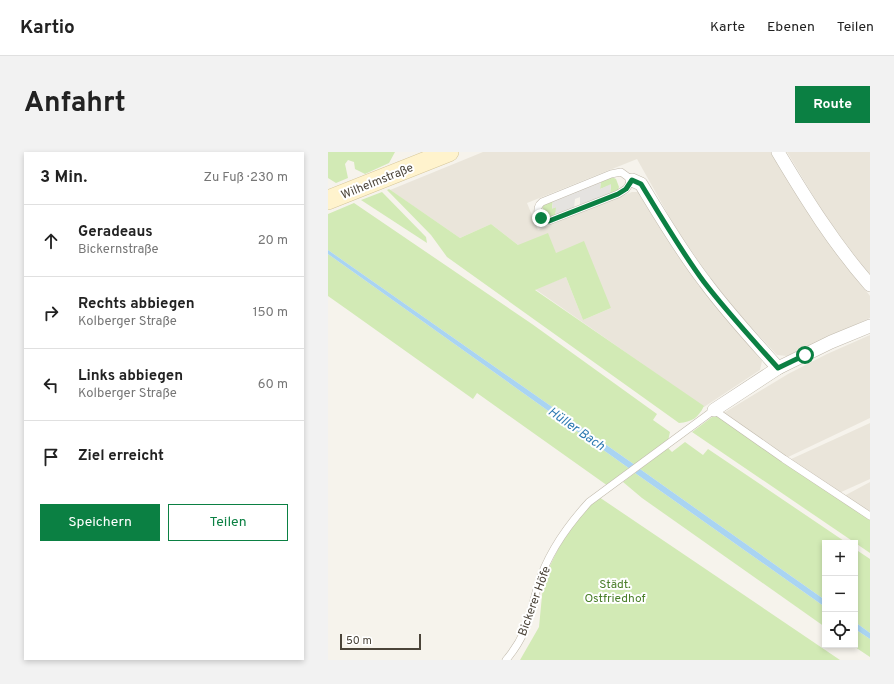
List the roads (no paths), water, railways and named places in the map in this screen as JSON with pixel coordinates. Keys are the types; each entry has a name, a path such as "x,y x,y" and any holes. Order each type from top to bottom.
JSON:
{"street":[{"name":"Wilhelmstraße","path":"328,200 417,161 449,152"},
{"path":"778,152 812,209 834,241 870,285"},
{"path":"632,180 641,184 681,249 731,316 778,368"},
{"path":"714,410 778,368 831,342 870,326"}],"lane":[{"path":"621,172 632,180 626,189 618,194 549,221 545,221 541,218 537,210 538,205 542,202 611,174 621,172"},
{"path":"714,410 870,516"},
{"name":"Bickerer Höfe","path":"506,660 516,647 527,624 538,586 548,561 579,512 589,502 714,410"}],"water":[{"name":"Hüller Bach","path":"328,250 635,465 630,469 328,254"},
{"path":"640,469 822,598 822,605 635,473"},
{"path":"858,624 870,633 870,639 858,631"}],"park label":[{"name":"Städt. Ostfriedhof","path":"615,591"}]}
